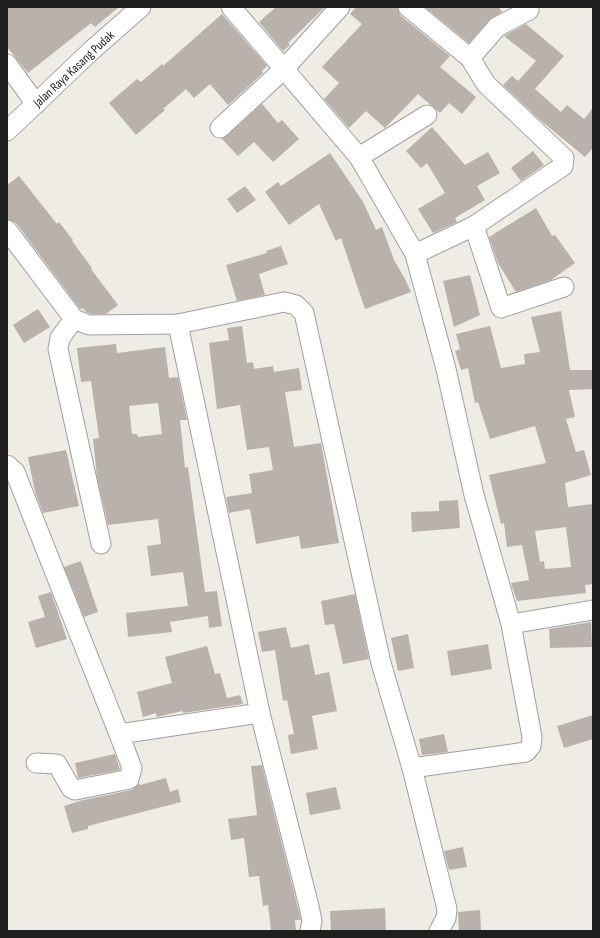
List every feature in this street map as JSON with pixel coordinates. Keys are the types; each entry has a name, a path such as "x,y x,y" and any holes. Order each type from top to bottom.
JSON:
{"street":[{"path":"231,7 359,156 416,254 440,347 474,494 511,624 532,737 531,746 526,752 412,768"},
{"path":"220,128 284,69 340,7"},
{"path":"408,7 470,58 486,84 564,158 563,166 474,226 416,254"},
{"name":"Jalan Raya Kasang Pudak","path":"7,131 131,10"},
{"path":"470,58 497,27 522,12 529,10"},
{"path":"7,64 36,104"},
{"path":"359,156 427,115"},
{"path":"474,226 501,308 564,287"},
{"path":"7,230 74,319 89,325 178,324 284,302 296,305 304,313 381,663 412,768 447,909 446,918 439,931"},
{"path":"74,319 60,338 58,348 101,544"},
{"path":"178,324 260,713 309,906 312,921 310,931"},
{"path":"7,465 15,472 132,768 129,779 75,790 71,788 57,764 36,763"},
{"path":"511,624 593,610"},
{"path":"119,734 260,713"}],"building":[{"path":"7,7 119,7 95,27 91,23 28,73 7,47"},
{"path":"276,7 325,7 288,43 290,45 283,51 259,22"},
{"path":"356,7 397,7 401,16 450,56 440,67 476,97 462,114 449,103 440,113 418,94 385,128 366,111 349,128 324,99 339,83 322,67 362,24 350,14"},
{"path":"425,7 499,7 502,12 489,20 469,43"},
{"path":"222,14 267,66 262,71 263,73 228,105 210,84 194,98 186,89 163,109 165,110 136,135 109,103 137,79 141,82 162,64 163,66"},
{"path":"526,24 564,56 535,89 561,112 567,105 584,119 593,108 593,148 585,157 540,120 503,85 512,76 518,81 536,61 504,36"},
{"path":"262,104 278,123 282,120 299,139 273,162 254,142 238,156 222,139"},
{"path":"432,127 465,165 488,152 500,173 477,186 485,200 455,218 457,222 433,233 418,209 445,193 427,163 421,168 406,151"},
{"path":"533,151 544,165 521,181 511,168"},
{"path":"330,153 363,202 376,230 382,227 394,260 411,292 365,309 341,238 336,241 319,204 289,225 265,192 278,182 281,186"},
{"path":"19,176 57,224 59,222 73,240 72,241 92,268 91,269 118,305 106,314 91,314 86,312 83,308 80,309 16,223 7,219 7,185"},
{"path":"245,186 256,200 237,213 227,199"},
{"path":"536,208 552,236 555,235 575,263 551,280 516,292 498,263 489,237"},
{"path":"281,246 288,264 259,274 265,295 237,301 226,265 267,253 266,251"},
{"path":"470,275 480,315 454,327 443,281"},
{"path":"38,309 50,327 24,343 13,325"},
{"path":"561,311 570,370 593,370 593,389 569,390 575,417 566,419 576,452 584,450 591,475 565,483 568,507 593,504 593,584 585,585 586,593 517,601 511,583 529,580 522,545 507,547 504,523 501,524 489,475 546,463 535,426 490,439 478,402 475,403 468,368 461,370 455,351 460,349 456,334 490,326 501,368 525,364 524,354 540,352 531,317","holes":["566,527 571,567 545,569 544,561 540,562 535,531"]},
{"path":"242,326 247,363 253,362 254,369 273,366 274,372 299,368 302,390 285,392 294,447 321,443 339,543 301,549 299,536 256,544 250,509 229,513 226,497 252,493 249,474 273,470 269,447 247,450 240,405 217,409 209,343 229,340 227,328"},
{"path":"116,344 117,353 165,347 169,378 178,377 187,420 180,420 185,468 188,467 205,592 217,591 222,626 209,628 208,616 170,622 172,632 128,637 126,613 188,606 183,572 151,576 147,546 161,544 158,519 108,525 97,477 93,439 99,438 91,381 81,382 77,348","holes":["158,403 162,434 138,437 137,434 132,434 129,406"]},
{"path":"66,450 79,506 43,513 35,492 28,457"},
{"path":"458,500 460,528 412,532 411,512 439,511 439,501"},
{"path":"81,561 98,612 84,617 64,567"},
{"path":"51,592 67,639 36,648 28,622 45,617 38,596"},
{"path":"355,594 369,659 343,664 334,624 325,625 321,601"},
{"path":"591,622 592,647 550,648 549,629"},
{"path":"286,627 291,648 309,644 315,675 329,672 337,711 312,716 318,749 291,754 288,735 294,734 287,700 283,701 275,650 262,652 258,632"},
{"path":"408,634 414,668 398,671 391,638"},
{"path":"488,644 492,669 451,676 447,651"},
{"path":"207,646 215,674 220,673 227,698 240,695 243,704 183,713 182,711 157,717 156,713 143,717 137,692 172,683 165,657"},
{"path":"593,715 593,739 564,748 557,726"},
{"path":"444,734 448,752 422,755 419,739"},
{"path":"115,754 120,770 78,778 75,763"},
{"path":"262,765 301,920 295,920 296,931 271,931 268,905 263,906 259,876 249,877 244,838 231,840 228,819 257,815 251,766"},
{"path":"166,778 170,792 178,789 181,802 88,826 88,829 72,833 64,806 83,800 132,790 139,783 140,785"},
{"path":"336,787 341,809 310,815 306,793"},
{"path":"463,847 467,867 449,870 444,851"},
{"path":"385,908 386,931 331,931 330,911"},
{"path":"480,910 481,931 459,931 458,912"}]}
